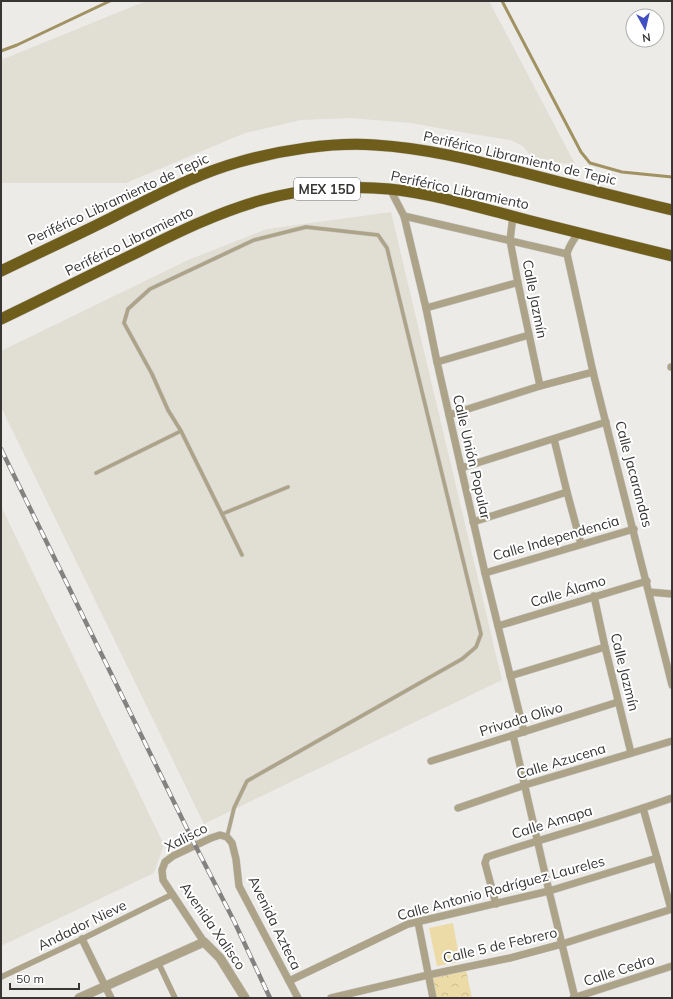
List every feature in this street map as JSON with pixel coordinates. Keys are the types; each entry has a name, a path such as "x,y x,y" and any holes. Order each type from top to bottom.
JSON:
{"highway":[{"name":"Periférico Libramiento de Tepic","path":"1,271 172,187 207,172 239,162 305,148 374,145 461,157 672,210"},
{"name":"Periférico Libramiento","path":"1,319 189,227 229,211 262,199 334,188 366,187 390,189 431,196 672,256"}],"street":[{"name":"Calle Unión Popular","path":"390,189 404,216 485,572 524,732"},
{"path":"404,216 568,254 567,252 578,233"},
{"name":"Calle Jazmín","path":"513,216 510,240 540,386"},
{"name":"Calle Jacarandas","path":"568,254 606,422 672,685"},
{"path":"426,308 518,283"},
{"path":"437,362 529,335"},
{"path":"449,415 540,386 594,372"},
{"path":"461,468 606,422"},
{"path":"554,439 581,544"},
{"path":"474,522 567,492"},
{"name":"Calle Independencia","path":"485,572 634,529"},
{"name":"Calle Álamo","path":"498,626 647,581"},
{"path":"649,592 672,594"},
{"name":"Calle Jazmín","path":"594,596 631,753"},
{"path":"510,676 605,647"},
{"name":"Privada Olivo","path":"432,761 618,702"},
{"path":"514,735 574,998"},
{"name":"Calle Azucena","path":"458,808 525,785 672,741"},
{"name":"Calle Amapa","path":"496,904 485,862 487,857 672,798"},
{"path":"643,808 672,909"},
{"name":"Xalisco","path":"162,870 165,862 178,854 211,838 220,835 227,837"},
{"name":"Avenida Azteca","path":"227,837 232,843 236,859 239,886 298,998"},
{"name":"Calle Antonio Rodríguez Laureles","path":"289,981 408,924 549,891 657,858"},
{"name":"Avenida Xalisco","path":"162,870 163,880 204,942 220,958 245,998"},
{"name":"Andador Nieve","path":"1,977 173,894"},
{"name":"Calle 5 de Febrero","path":"331,998 428,975 510,958 562,944 672,909"},
{"path":"418,922 433,998"},
{"path":"82,939 111,998"},
{"path":"79,998 204,942"},
{"path":"158,962 175,998"},
{"name":"Calle Cedro","path":"574,998 672,966"}],"lane":[{"path":"227,837 234,808 247,781 462,659 476,647 481,634 387,248 378,236 306,227 254,240 150,289 128,309 124,323 152,374 168,410 242,555"},
{"path":"96,473 180,431"},
{"path":"222,514 288,487"}],"shaded area":[{"path":"146,1 489,1 575,164 532,161 530,155 523,146 510,140 411,123 350,118 301,120 245,133 126,183 1,183 1,60"},
{"path":"391,212 502,680 204,824 1,407 1,351 188,260 267,229"},
{"path":"1,506 164,845 154,873 1,946"}],"green space":[{"path":"453,923 460,962 437,966 429,928"},
{"path":"466,970 472,998 437,998 432,978"}],"waterway":[{"path":"1,51 17,45 110,1"},
{"path":"502,1 581,152 590,163 622,172 672,177"}],"railway":[{"path":"1,449 195,845 234,921 270,998"}]}
